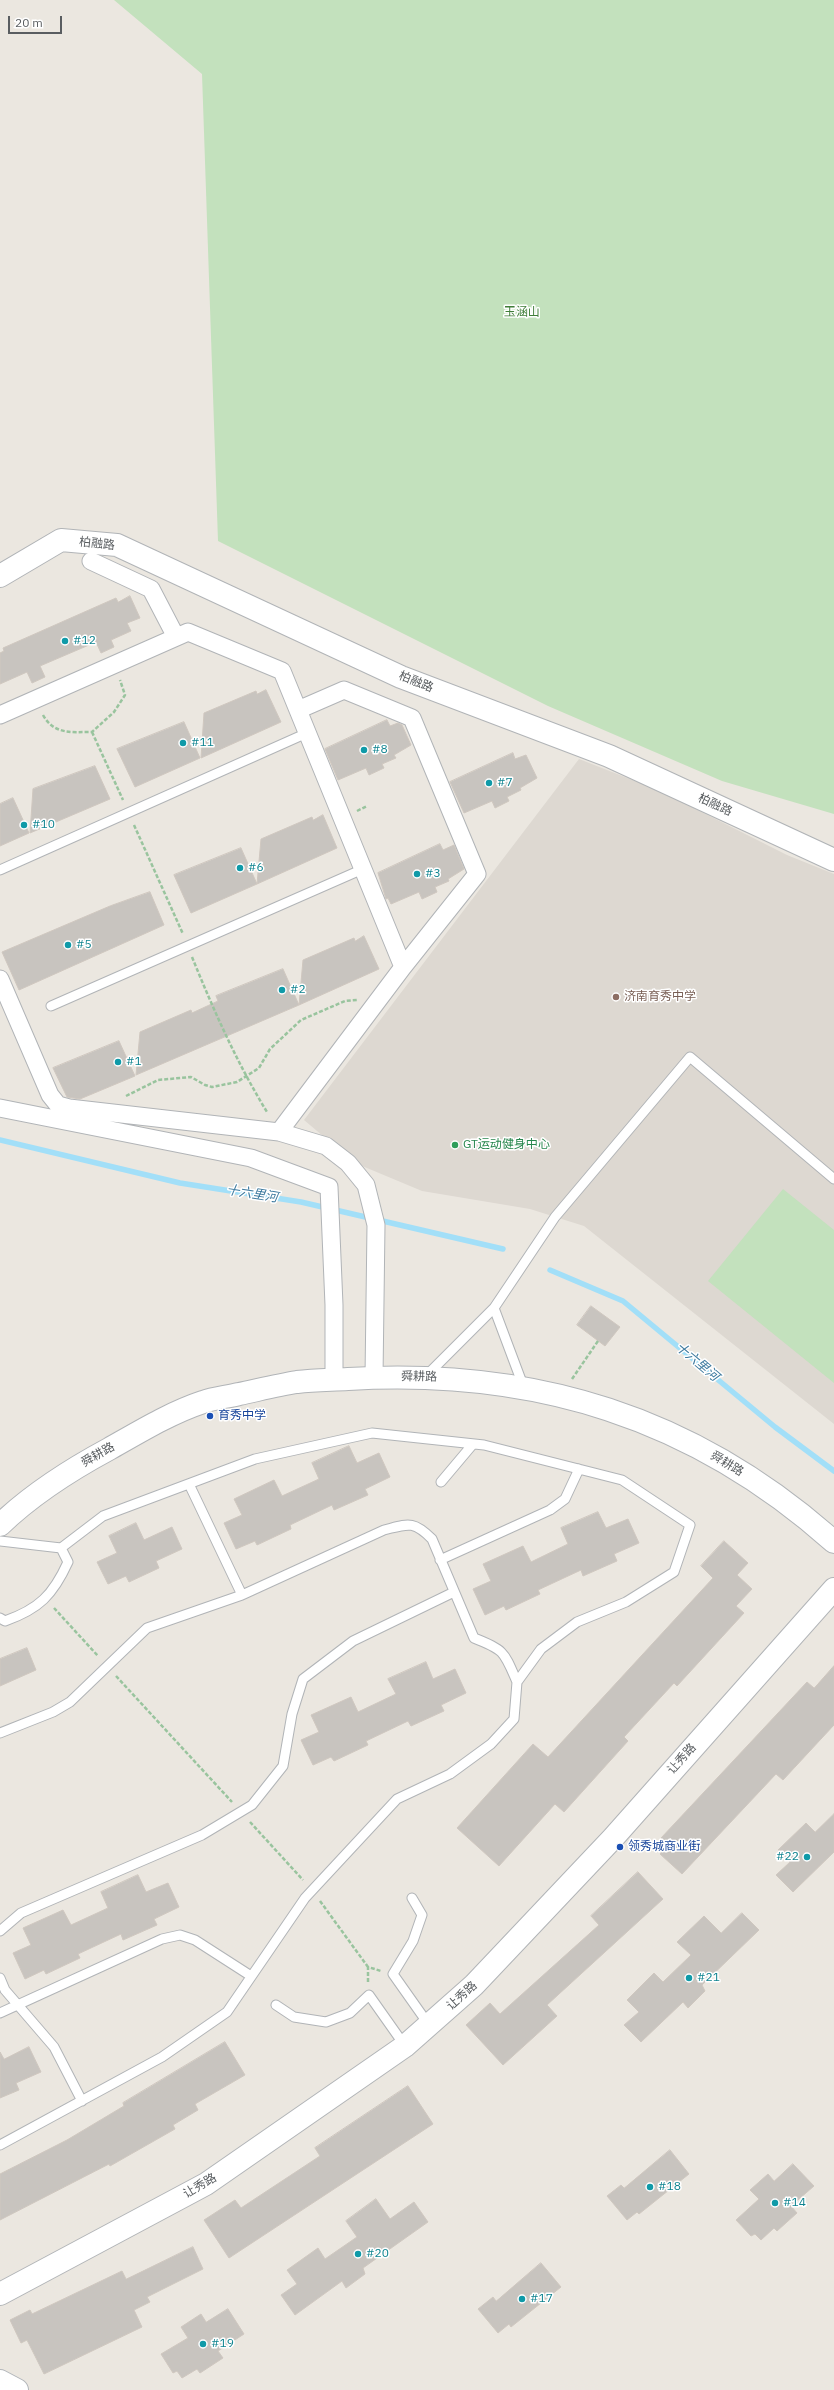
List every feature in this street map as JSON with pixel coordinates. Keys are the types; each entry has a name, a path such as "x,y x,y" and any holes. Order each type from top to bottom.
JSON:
{"street":[{"name":"柏融路","path":"0,576 61,540 118,545 401,677 609,756 834,860"},
{"path":"91,562 151,589 176,638"},
{"path":"0,715 188,632 282,671 403,967"},
{"path":"279,1132 403,967 478,874 412,718 344,690 298,710"},
{"path":"0,979 50,1095 58,1104 69,1108 279,1132 326,1146 348,1163 366,1185 374,1217 374,1377"},
{"path":"0,1108 250,1158 329,1187 334,1305 334,1380"},
{"name":"舜耕路","path":"0,1525 49,1486 92,1458 146,1428 204,1402 298,1382 374,1377 425,1377 458,1378 524,1388 561,1396 629,1416 681,1437 721,1459 798,1509 834,1542"},
{"name":"让秀路","path":"0,2294 206,2184 405,2046 474,1985 608,1843 834,1589"},
{"path":"0,2381 17,2390"}],"lane":[{"path":"0,870 307,733"},
{"path":"51,1006 363,869"},
{"path":"425,1377 494,1308 555,1217 690,1057 834,1179"},
{"path":"494,1308 524,1388"},
{"path":"0,1541 61,1548 103,1516 255,1459 372,1433 473,1444 622,1480 690,1524 674,1572 626,1602 577,1622 541,1649 517,1682"},
{"path":"441,1482 473,1444"},
{"path":"440,1560 550,1510 566,1499 579,1469"},
{"path":"189,1484 242,1595"},
{"path":"0,1733 53,1712 70,1702 146,1628 242,1595 384,1530 407,1524 420,1527 432,1539 474,1638 491,1645 505,1655 517,1682 514,1719 491,1744 450,1774 397,1799 312,1890 227,2012 162,2056 0,2145"},
{"path":"0,1618 5,1621 25,1614 46,1599 59,1581 68,1562 61,1548"},
{"path":"0,1931 21,1913 202,1834 252,1805 283,1766 292,1714 304,1679 352,1641 454,1592"},
{"path":"412,1898 422,1915 413,1941 393,1974 429,2025"},
{"path":"0,2013 162,1940 180,1935 201,1944 251,1976"},
{"path":"0,1978 5,1990 54,2047 82,2101"},
{"path":"276,2005 294,2017 326,2022 350,2012 369,1994 405,2046"}],"path":[{"path":"36,699 48,724 60,731 92,732 114,712 125,695 115,664"},
{"path":"92,732 149,858"},
{"path":"121,1098 158,1080 192,1077 205,1085 212,1087 237,1082 259,1068 270,1049 301,1020 345,1001 379,999"},
{"path":"234,1053 246,1077 279,1132"},
{"path":"561,1396 598,1341"},
{"path":"46,1599 312,1890 368,1967 369,1994"},
{"path":"368,1967 393,1974"}],"shaded area":[{"name":"济南育秀中学","path":"579,759 658,790 787,855 834,874 834,1424 584,1226 530,1209 422,1191 355,1163 304,1120"}],"green space":[{"name":"玉涵山","path":"114,0 834,0 834,814 722,781 548,706 218,541 202,74"},
{"path":"783,1189 834,1230 834,1383 708,1281"}],"building":[{"name":"#12","path":"130,596 140,618 127,623 131,631 111,640 114,647 101,653 96,642 40,666 45,677 32,683 27,672 0,684 0,653 4,651 3,648 116,598 118,602"},
{"path":"266,690 281,722 201,758 204,713 256,691 257,694"},
{"name":"#8","path":"387,720 390,726 398,723 402,725 411,745 394,755 396,758 382,764 384,768 369,775 366,768 338,780 325,749"},
{"path":"184,722 200,758 135,787 117,749"},
{"name":"#7","path":"513,753 515,759 526,755 537,778 520,788 521,790 507,797 509,801 495,808 492,801 464,813 450,782"},
{"name":"#10","path":"95,766 110,799 30,833 33,789"},
{"path":"13,798 29,833 0,846 0,804"},
{"path":"323,815 337,848 257,884 261,839 312,817 313,820"},
{"name":"#3","path":"440,844 443,850 454,845 464,869 448,879 449,881 435,887 437,892 422,899 419,892 391,904 388,898 386,899 378,873"},
{"path":"241,848 257,884 191,913 174,875"},
{"name":"#5","path":"150,892 164,925 19,990 2,952 110,906"},
{"path":"364,936 379,969 299,1005 303,960 354,938 355,941"},
{"path":"283,969 299,1005 136,1075 140,1032 191,1010 192,1013 218,1001 216,996"},
{"path":"119,1041 135,1076 80,1099 67,1097 53,1068"},
{"path":"591,1306 620,1327 605,1346 577,1325"},
{"path":"349,1446 357,1463 379,1453 390,1477 365,1489 368,1495 334,1510 332,1505 290,1525 291,1529 257,1545 255,1541 236,1549 224,1523 242,1515 234,1499 274,1480 282,1496 319,1479 312,1463"},
{"path":"598,1512 606,1528 628,1519 639,1543 614,1554 617,1561 583,1576 581,1570 538,1590 540,1594 506,1610 504,1606 485,1615 473,1589 491,1581 483,1564 523,1546 531,1562 568,1544 561,1528"},
{"path":"136,1523 144,1540 172,1527 182,1549 156,1561 159,1568 129,1582 126,1576 108,1584 97,1562 117,1553 109,1536"},
{"path":"724,1541 748,1563 737,1575 752,1589 736,1606 744,1613 677,1686 674,1683 624,1737 628,1741 564,1812 555,1804 499,1866 457,1828 533,1744 548,1757 713,1578 701,1566"},
{"path":"27,1648 36,1670 0,1686 0,1659"},
{"path":"426,1662 433,1679 455,1669 466,1693 441,1705 444,1711 411,1726 408,1721 366,1741 368,1745 334,1761 331,1757 313,1765 301,1740 319,1732 311,1715 351,1697 358,1712 396,1694 388,1679"},
{"path":"834,1666 834,1725 783,1780 776,1774 682,1874 660,1854 668,1845 661,1838 807,1682 814,1688"},
{"name":"#22","path":"834,1814 834,1852 793,1892 776,1875 790,1862 778,1850 806,1823 815,1832"},
{"path":"638,1872 663,1899 547,2005 557,2016 503,2065 466,2025 490,2003 500,2014 599,1925 591,1916"},
{"path":"138,1875 146,1892 168,1883 179,1907 154,1919 157,1925 123,1940 121,1934 78,1954 80,1958 46,1974 44,1970 25,1979 13,1953 31,1945 23,1928 63,1910 71,1925 108,1908 101,1892"},
{"name":"#21","path":"742,1913 759,1930 702,1985 705,1991 688,2008 683,2002 641,2042 624,2025 639,2012 627,2000 654,1973 663,1982 691,1955 677,1942 704,1916 721,1933"},
{"path":"225,2042 245,2075 195,2104 198,2110 173,2125 175,2129 110,2166 109,2164 0,2220 0,2174 67,2140 124,2106 123,2103"},
{"path":"29,2047 41,2072 16,2083 19,2090 0,2098 0,2052 4,2059"},
{"path":"408,2086 433,2124 229,2258 204,2220 235,2200 241,2208 320,2156 315,2148"},
{"name":"#18","path":"670,2150 689,2174 639,2214 637,2212 627,2220 607,2196 621,2185 624,2188"},
{"name":"#14","path":"793,2164 814,2186 791,2206 797,2213 777,2231 774,2228 761,2240 755,2234 751,2236 736,2220 759,2199 750,2190 768,2174 774,2181"},
{"name":"#20","path":"376,2199 390,2219 414,2202 428,2222 363,2268 365,2274 346,2288 342,2281 295,2315 281,2295 297,2284 287,2270 318,2248 325,2259 357,2237 346,2221"},
{"path":"193,2247 203,2269 147,2297 150,2302 134,2310 142,2327 44,2374 27,2340 21,2343 10,2320 30,2310 32,2314 122,2271 126,2279"},
{"name":"#17","path":"541,2263 561,2287 511,2327 509,2324 498,2333 478,2309 493,2297 496,2301"},
{"name":"#19","path":"228,2309 244,2334 218,2351 223,2358 200,2373 197,2369 182,2378 177,2371 173,2373 161,2354 188,2338 181,2327 201,2314 206,2322"}],"waterway":[{"name":"十六里河","path":"0,1140 180,1183 301,1202 503,1249"},
{"name":"十六里河","path":"550,1270 623,1301 775,1427 834,1471"}],"place":[{"name":"#12","path":"65,641"},
{"name":"#11","path":"183,743"},
{"name":"#8","path":"364,750"},
{"name":"#7","path":"489,783"},
{"name":"#10","path":"24,825"},
{"name":"#6","path":"240,868"},
{"name":"#3","path":"417,874"},
{"name":"#5","path":"68,945"},
{"name":"#2","path":"282,990"},
{"name":"济南育秀中学","path":"616,997"},
{"name":"#1","path":"118,1062"},
{"name":"GT运动健身中心","path":"455,1145"},
{"name":"育秀中学","path":"210,1416"},
{"name":"领秀城商业街","path":"620,1847"},
{"name":"#22","path":"807,1857"},
{"name":"#21","path":"689,1978"},
{"name":"#18","path":"650,2187"},
{"name":"#14","path":"775,2203"},
{"name":"#20","path":"358,2254"},
{"name":"#17","path":"522,2299"},
{"name":"#19","path":"203,2344"}]}
